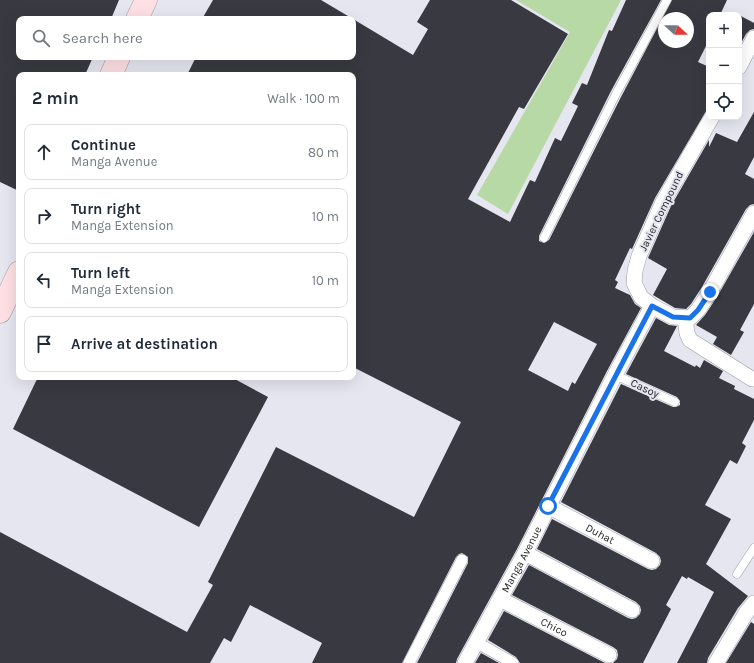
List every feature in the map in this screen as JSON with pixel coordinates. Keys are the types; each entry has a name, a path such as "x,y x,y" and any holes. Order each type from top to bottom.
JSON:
{"main road":[{"path":"138,16 146,0"},
{"path":"112,72 118,60"},
{"path":"0,312 16,278"}],"street":[{"path":"742,61 754,38"},
{"name":"Javier Compound","path":"686,318 673,317 652,306 641,297 634,283 635,271 639,256 664,202 710,120"},
{"path":"754,213 698,310 690,318 686,318 687,333 690,340 745,375 754,379"},
{"name":"Manga Avenue","path":"465,663 500,599 652,306"},
{"name":"Duhat","path":"548,506 652,561"},
{"path":"524,553 632,610"},
{"path":"408,663 462,560"},
{"name":"Chico","path":"500,599 609,655"},
{"path":"716,663 750,608"},
{"path":"476,642 513,663"}],"lane":[{"path":"544,238 616,94 667,0"},
{"name":"Casoy","path":"615,375 675,402"},
{"path":"737,574 754,548"}],"green space":[{"path":"516,0 621,0 508,214 477,195 570,32"}],"building":[{"path":"0,0 119,0 112,16 16,16 16,60 92,60 86,72 16,72 16,190 0,182"},
{"path":"213,0 321,0 348,16 204,16"},
{"path":"430,0 511,0 568,34 524,109 519,107 468,199 510,222 530,180 535,182 555,138 561,141 578,106 572,103 582,83 587,85 609,30 612,31 626,0 661,0 611,91 539,236 539,241 544,243 549,240 658,27 658,48 694,48 694,12 666,12 672,0 727,0 721,12 706,12 706,46 698,62 706,66 706,111 655,198 632,249 630,248 615,280 618,282 615,288 630,295 635,304 641,308 607,371 517,549 456,663 417,663 468,563 468,557 462,553 456,557 402,663 312,663 322,643 250,605 231,642 224,638 210,663 0,663 0,532 187,632 213,585 208,582 276,447 414,517 461,422 356,369 356,72 188,72 194,60 356,60 356,21 413,55 428,29 417,22","holes":["554,322 597,344 575,384 572,382 568,391 528,370"]},
{"path":"742,17 754,23 754,29 750,30 742,41"},
{"path":"754,112 754,157 745,174 754,179 754,204 750,205 746,209 691,304 686,309 675,308 653,295 667,269 648,258 671,206 709,140 709,147 716,133 737,142"},
{"path":"754,232 754,304 740,330 744,332 731,355 713,344 717,337 696,325 717,297"},
{"path":"656,318 669,325 677,326 664,351 695,367 696,365 700,368 704,360 723,371 719,378 735,386 734,389 754,399 754,420 742,443 746,446 737,464 730,460 705,505 731,519 706,564 748,596 738,608 708,658 707,663 677,663 714,592 688,577 687,579 682,576 666,605 671,609 643,663 613,663 617,659 618,655 617,650 613,647 512,595 529,565 628,618 636,618 640,614 640,606 636,602 537,549 552,519 648,569 656,569 660,565 660,557 656,553 561,502 621,384 673,407 680,405 680,401 677,397 626,374"},
{"path":"37,380 237,380 268,397 199,527 13,429"},
{"path":"504,611 605,663 520,663 516,657 488,640"},
{"path":"751,622 754,624 754,663 726,663"},
{"path":"481,653 499,663 475,663"}],"route":[{"path":"548,506 652,306 673,317 690,318 698,310 710,292"}]}
